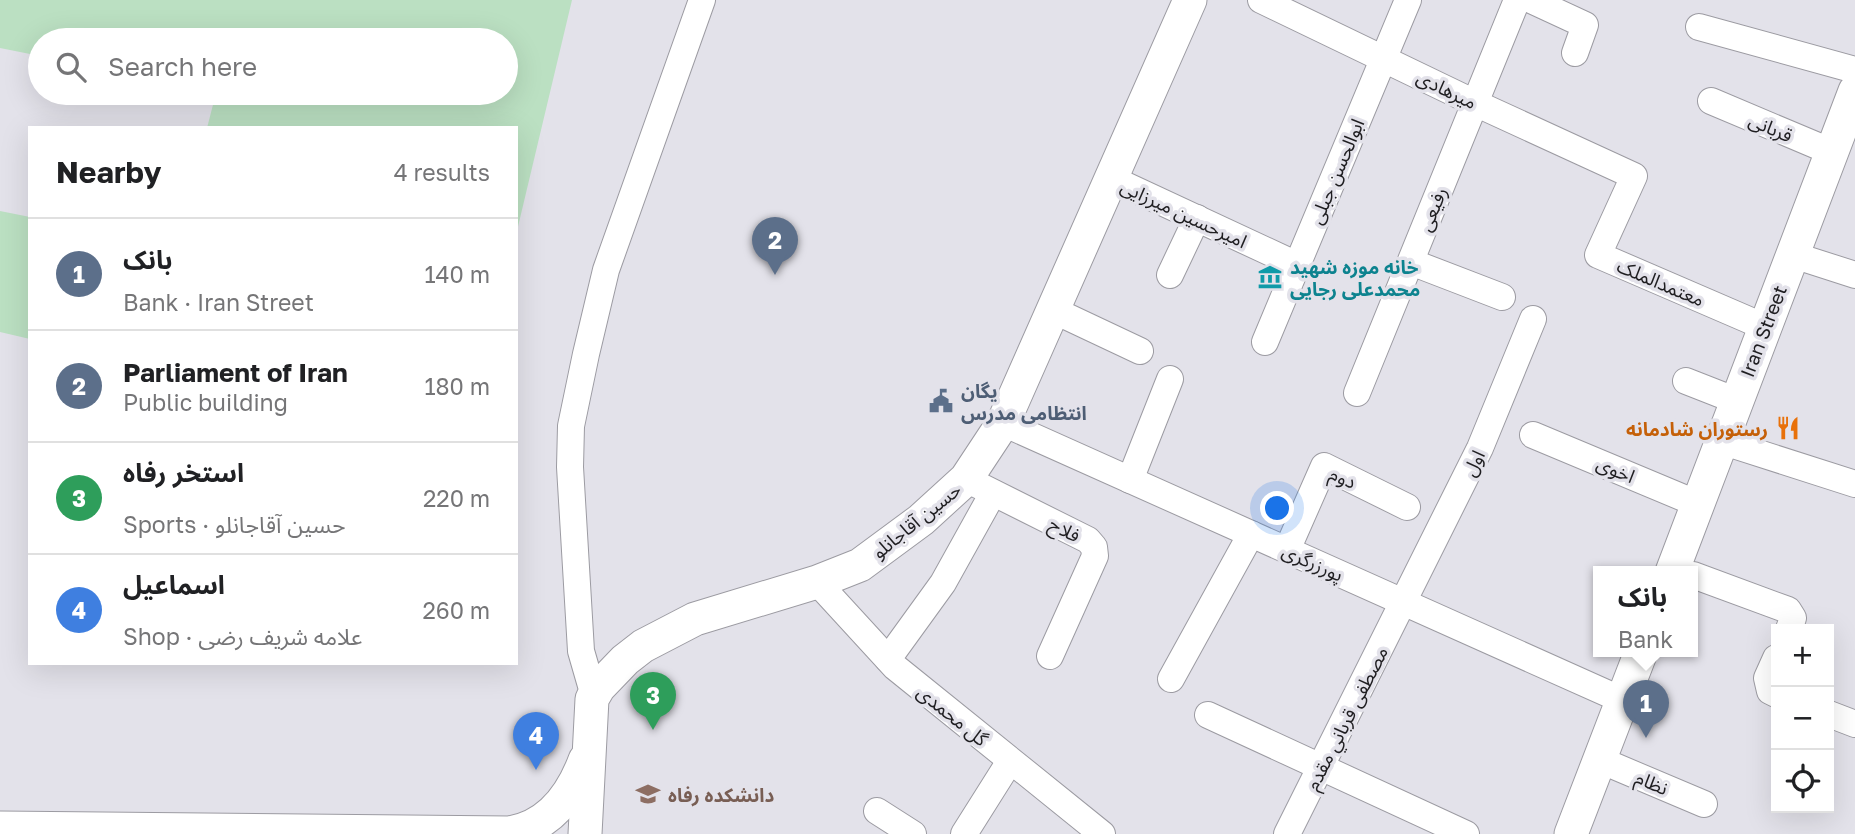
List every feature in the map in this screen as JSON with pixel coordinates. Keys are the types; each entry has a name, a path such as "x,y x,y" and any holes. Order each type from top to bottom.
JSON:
{"main road":[{"name":"حسین آقاجانلو","path":"594,696 611,674 643,646 695,619 817,582 860,565 921,520 980,486 1003,423 1190,0"},
{"name":"Iran Street","path":"1682,566 1698,504 1855,92"},
{"path":"1571,834 1639,657"},
{"path":"585,834 594,696"},
{"path":"0,828 510,834 551,814 576,782 590,748"}],"street":[{"path":"594,696 581,651 570,467 572,426 606,270 702,0"},
{"name":"میرهادی","path":"1261,0 1634,176"},
{"name":"ابوالحسن جبلی","path":"1265,342 1408,0"},
{"name":"رفیعی","path":"1357,393 1517,0"},
{"path":"1531,0 1585,24 1575,53"},
{"path":"1699,27 1855,70"},
{"name":"قربانی","path":"1711,101 1832,152"},
{"name":"معتمدالملک","path":"1634,176 1598,255 1765,327"},
{"name":"امیرحسین میرزایی","path":"1110,178 1297,265"},
{"path":"1170,275 1197,218"},
{"path":"1793,255 1855,275"},
{"path":"1411,262 1502,297"},
{"path":"1053,310 1140,351"},
{"name":"اول","path":"1405,603 1480,448 1533,319"},
{"path":"1130,480 1170,379"},
{"path":"1686,381 1737,401"},
{"name":"پورزرگری","path":"1003,423 1622,700"},
{"name":"اخوی","path":"1533,435 1698,504"},
{"path":"1721,441 1855,484"},
{"name":"دوم","path":"1287,550 1324,466 1407,507"},
{"path":"888,659 943,583 980,486"},
{"name":"فلاح","path":"980,486 1088,540 1096,551 1050,656"},
{"path":"1171,679 1251,534"},
{"path":"1698,577 1788,610 1793,618 1791,624"},
{"name":"گل محمدی","path":"817,582 888,659 1102,834"},
{"name":"مصطفی قرباني مقدم","path":"1287,834 1405,603"},
{"path":"1771,669 1767,678 1771,692"},
{"path":"1208,715 1466,834"},
{"path":"1834,716 1855,724"},
{"name":"نظام","path":"1600,760 1704,804"},
{"path":"964,834 1010,761"},
{"path":"877,811 913,834"}],"green space":[{"path":"0,0 572,0 518,227 518,126 208,126 213,105 518,105 518,28 28,28 28,54 0,48"},
{"path":"0,211 28,217 28,339 0,332"}],"place":[{"name":"Parliament of Iran","path":"775,275"},
{"name":"خانه موزه شهید محمدعلی رجایی","path":"1270,277"},
{"name":"یگان انتظامی مدرس","path":"941,401"},
{"name":"رستوران شادمانه","path":"1788,428"},
{"name":"استخر رفاه","path":"653,730"},
{"name":"بانک","path":"1646,738"},
{"name":"اسماعیل","path":"536,770"},
{"name":"دانشکده رفاه","path":"648,794"}]}
